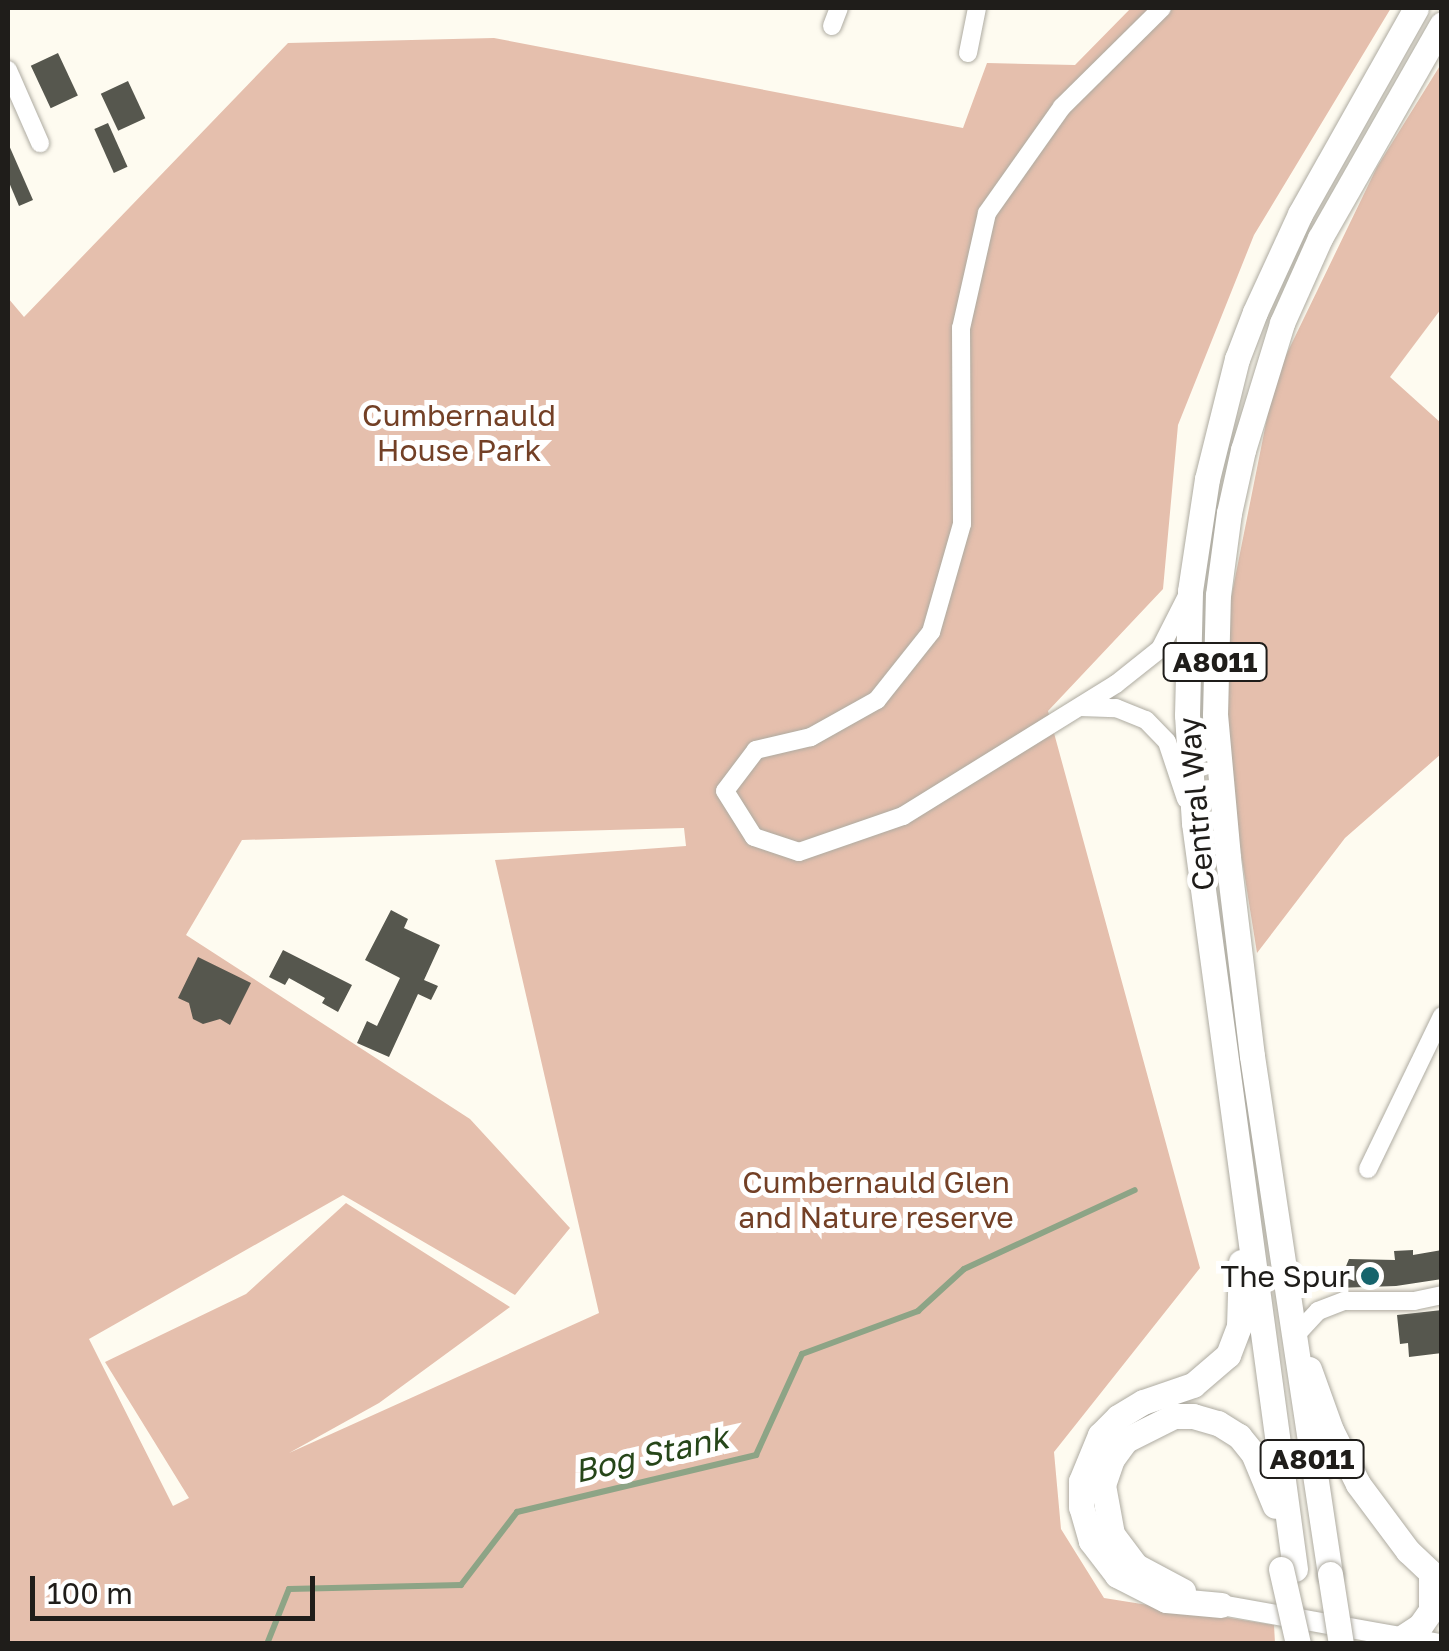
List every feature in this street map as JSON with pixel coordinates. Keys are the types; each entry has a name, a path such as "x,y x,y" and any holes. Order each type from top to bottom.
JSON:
{"main road":[{"name":"Central Way","path":"1300,1644 1288,1569 1250,1221 1230,1106 1194,823 1186,715 1190,591 1206,479 1237,359 1255,312 1300,214 1416,8"},
{"name":"Central Way","path":"1341,1644 1244,999 1221,794 1215,695 1218,595 1243,450 1282,323 1320,238 1442,24"},
{"path":"1221,1605 1166,1600 1116,1575 1091,1541 1080,1490 1088,1457 1100,1435 1118,1417 1209,1375 1236,1338 1243,1284 1230,1106"},
{"path":"1294,1340 1358,1484 1393,1533 1436,1578 1431,1610 1420,1626 1403,1637"},
{"path":"1221,1605 1154,1578 1129,1559 1112,1534 1103,1502 1105,1478 1120,1446 1140,1429 1165,1418 1193,1416 1218,1423 1239,1436 1263,1471 1288,1569"}],"street":[{"path":"968,53 977,8"},
{"path":"1162,8 1062,107 986,213 961,328 962,524 931,632 877,700 811,738 756,750 725,791 754,836 800,852 904,816 1116,684 1160,649 1190,591"},
{"path":"8,70 40,143"},
{"path":"1077,707 1116,708 1146,720 1167,742 1194,823"},
{"path":"1368,1169 1442,1016"},
{"path":"1294,1340 1318,1310 1344,1301 1414,1301 1442,1295"},
{"path":"1221,1605 1438,1644"}],"green space":[{"path":"1131,8 1391,8 1254,235 1178,425 1163,589 1048,711 1200,1268 1054,1452 1061,1529 1104,1598 1274,1625 1275,1643 8,1643 8,298 24,317 288,43 494,38 963,128 987,63 1075,65","holes":["684,828 686,846 495,860 599,1313 289,1453 379,1403 510,1307 346,1203 246,1294 105,1362 189,1498 173,1506 89,1339 343,1195 515,1295 570,1228 470,1119 186,935 242,840"]},
{"path":"1441,64 1441,309 1390,377 1441,423 1441,754 1345,838 1257,953 1227,766 1230,603 1275,378 1377,167"}],"building":[{"path":"58,53 78,96 51,108 31,66"},
{"path":"128,81 145,118 118,131 101,94"},
{"path":"108,123 128,167 114,173 94,129"},
{"path":"8,143 33,200 19,206 8,180"},
{"path":"391,910 408,919 404,928 440,945 424,980 438,986 431,1000 418,994 389,1057 357,1043 367,1021 377,1026 400,978 365,960"},
{"path":"283,950 352,985 338,1012 322,1003 325,998 289,978 285,985 269,977"},
{"path":"198,957 251,983 230,1025 220,1019 203,1024 193,1019 189,1003 178,998"},
{"path":"1413,1250 1413,1255 1442,1250 1442,1279 1396,1286 1337,1288 1349,1259 1395,1260 1394,1251"},
{"path":"1442,1310 1442,1353 1409,1357 1408,1343 1400,1344 1397,1315"}],"waterway":[{"name":"Bog Stank","path":"267,1644 289,1589 461,1585 517,1512 756,1455 802,1354 918,1311 964,1269 1135,1190"}],"place":[{"name":"The Spur","path":"1370,1276"}],"park label":[{"name":"Cumbernauld House Park","path":"459,432"},
{"name":"Cumbernauld Glen and Nature reserve","path":"876,1199"}]}
